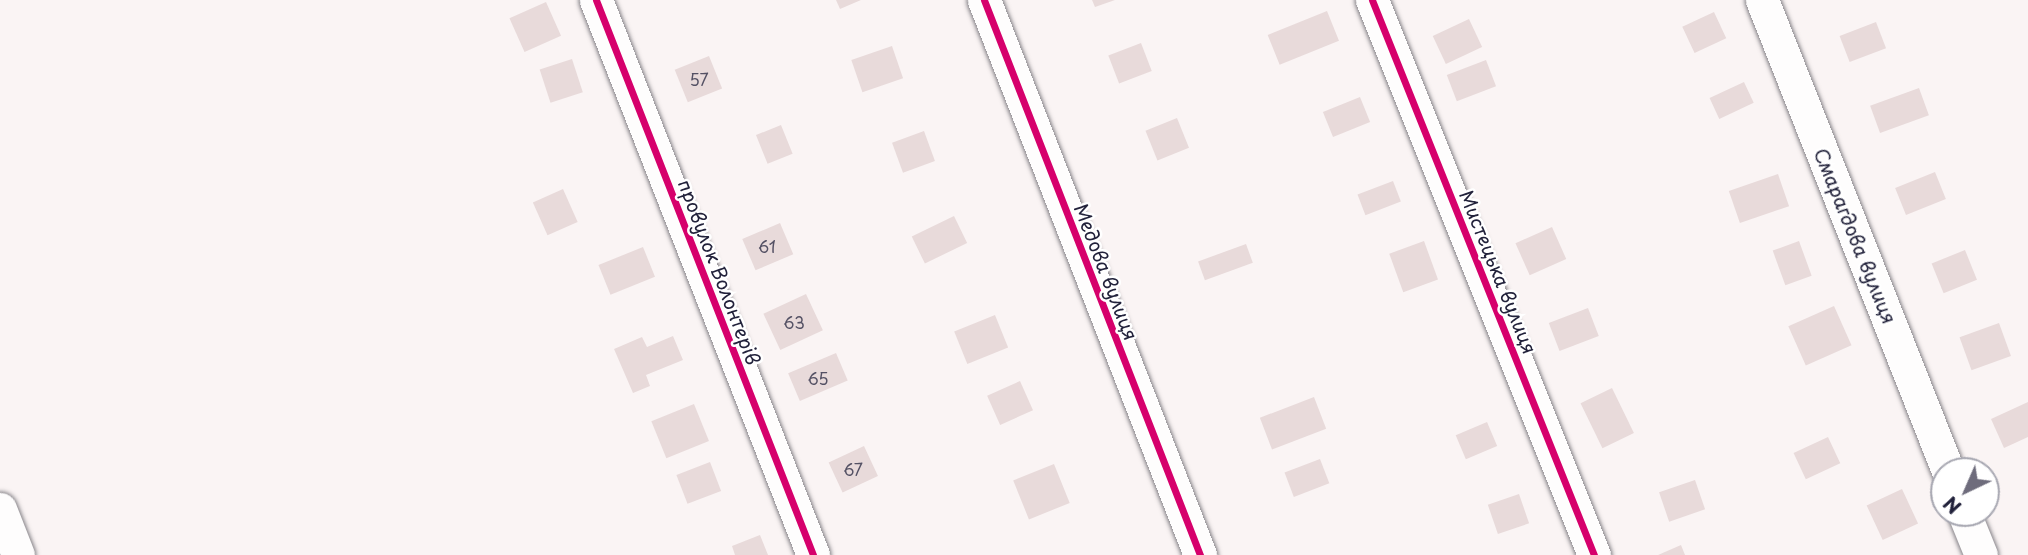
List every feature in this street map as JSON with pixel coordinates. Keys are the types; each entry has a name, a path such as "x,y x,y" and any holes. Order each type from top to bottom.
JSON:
{"street":[{"name":"провулок Волонтерів","path":"596,0 813,555"},
{"name":"Медова вулиця","path":"984,0 1200,555"},
{"name":"Мистецька вулиця","path":"1372,0 1594,555"},
{"name":"Смарагдова вулиця","path":"1762,0 1942,457"},
{"path":"0,509 18,555"},
{"path":"1970,527 1981,555"}],"building":[{"path":"836,0 861,0 840,9"},
{"path":"1092,0 1115,0 1095,7"},
{"path":"546,2 561,36 525,52 509,18"},
{"path":"1327,11 1339,41 1280,65 1268,35"},
{"path":"1714,12 1726,38 1695,53 1682,27"},
{"path":"1469,19 1482,47 1446,64 1433,36"},
{"path":"1876,22 1886,48 1850,62 1840,36"},
{"path":"1141,43 1152,71 1119,84 1108,56"},
{"path":"892,46 903,78 862,92 851,60"},
{"path":"709,56 722,88 688,102 675,70"},
{"path":"572,59 583,92 550,103 540,70"},
{"path":"1486,60 1496,86 1457,101 1447,75"},
{"path":"1744,82 1754,103 1719,119 1710,98"},
{"path":"1919,88 1929,115 1880,133 1870,106"},
{"path":"1360,97 1370,122 1333,137 1323,112"},
{"path":"1177,118 1189,148 1157,160 1145,131"},
{"path":"781,125 793,154 768,164 756,135"},
{"path":"924,131 935,161 903,173 892,143"},
{"path":"1935,172 1946,199 1906,215 1895,188"},
{"path":"1778,174 1789,206 1740,223 1729,191"},
{"path":"1393,181 1401,202 1365,215 1358,195"},
{"path":"563,189 578,222 547,235 533,202"},
{"path":"954,216 967,243 925,264 912,237"},
{"path":"780,223 793,254 756,270 742,239"},
{"path":"1552,227 1566,259 1530,275 1515,243"},
{"path":"1424,241 1438,280 1403,292 1389,254"},
{"path":"1799,241 1812,276 1785,285 1773,251"},
{"path":"1246,244 1253,263 1205,280 1198,261"},
{"path":"643,247 655,277 610,295 598,265"},
{"path":"1965,250 1977,280 1944,293 1932,263"},
{"path":"806,294 823,330 780,350 763,314"},
{"path":"1834,306 1851,345 1806,366 1788,326"},
{"path":"1588,308 1599,336 1560,351 1549,323"},
{"path":"995,315 1008,347 967,364 954,331"},
{"path":"1999,323 2011,356 1972,370 1960,337"},
{"path":"673,336 683,360 646,375 650,386 633,393 614,349 642,337 647,347"},
{"path":"836,353 848,381 800,401 788,373"},
{"path":"1020,381 1033,410 1000,425 987,396"},
{"path":"1612,388 1634,433 1602,448 1581,403"},
{"path":"1314,397 1326,429 1272,450 1260,418"},
{"path":"2028,402 2028,437 2004,448 1991,419"},
{"path":"694,404 709,441 666,458 651,421"},
{"path":"1487,422 1497,446 1466,459 1456,435"},
{"path":"1828,437 1840,463 1806,479 1794,453"},
{"path":"864,446 878,476 843,492 829,462"},
{"path":"1320,459 1329,483 1294,497 1285,473"},
{"path":"710,462 721,491 688,504 676,475"},
{"path":"1054,464 1070,503 1029,519 1013,480"},
{"path":"1695,480 1705,509 1669,522 1659,492"},
{"path":"1902,489 1918,523 1883,540 1867,505"},
{"path":"1519,494 1529,523 1498,534 1488,505"},
{"path":"760,535 768,555 735,555 732,546"},
{"path":"1681,545 1685,555 1658,555"}],"cycle path":[{"path":"596,0 813,555"},
{"path":"984,0 1200,555"},
{"path":"1372,0 1594,555"}]}
